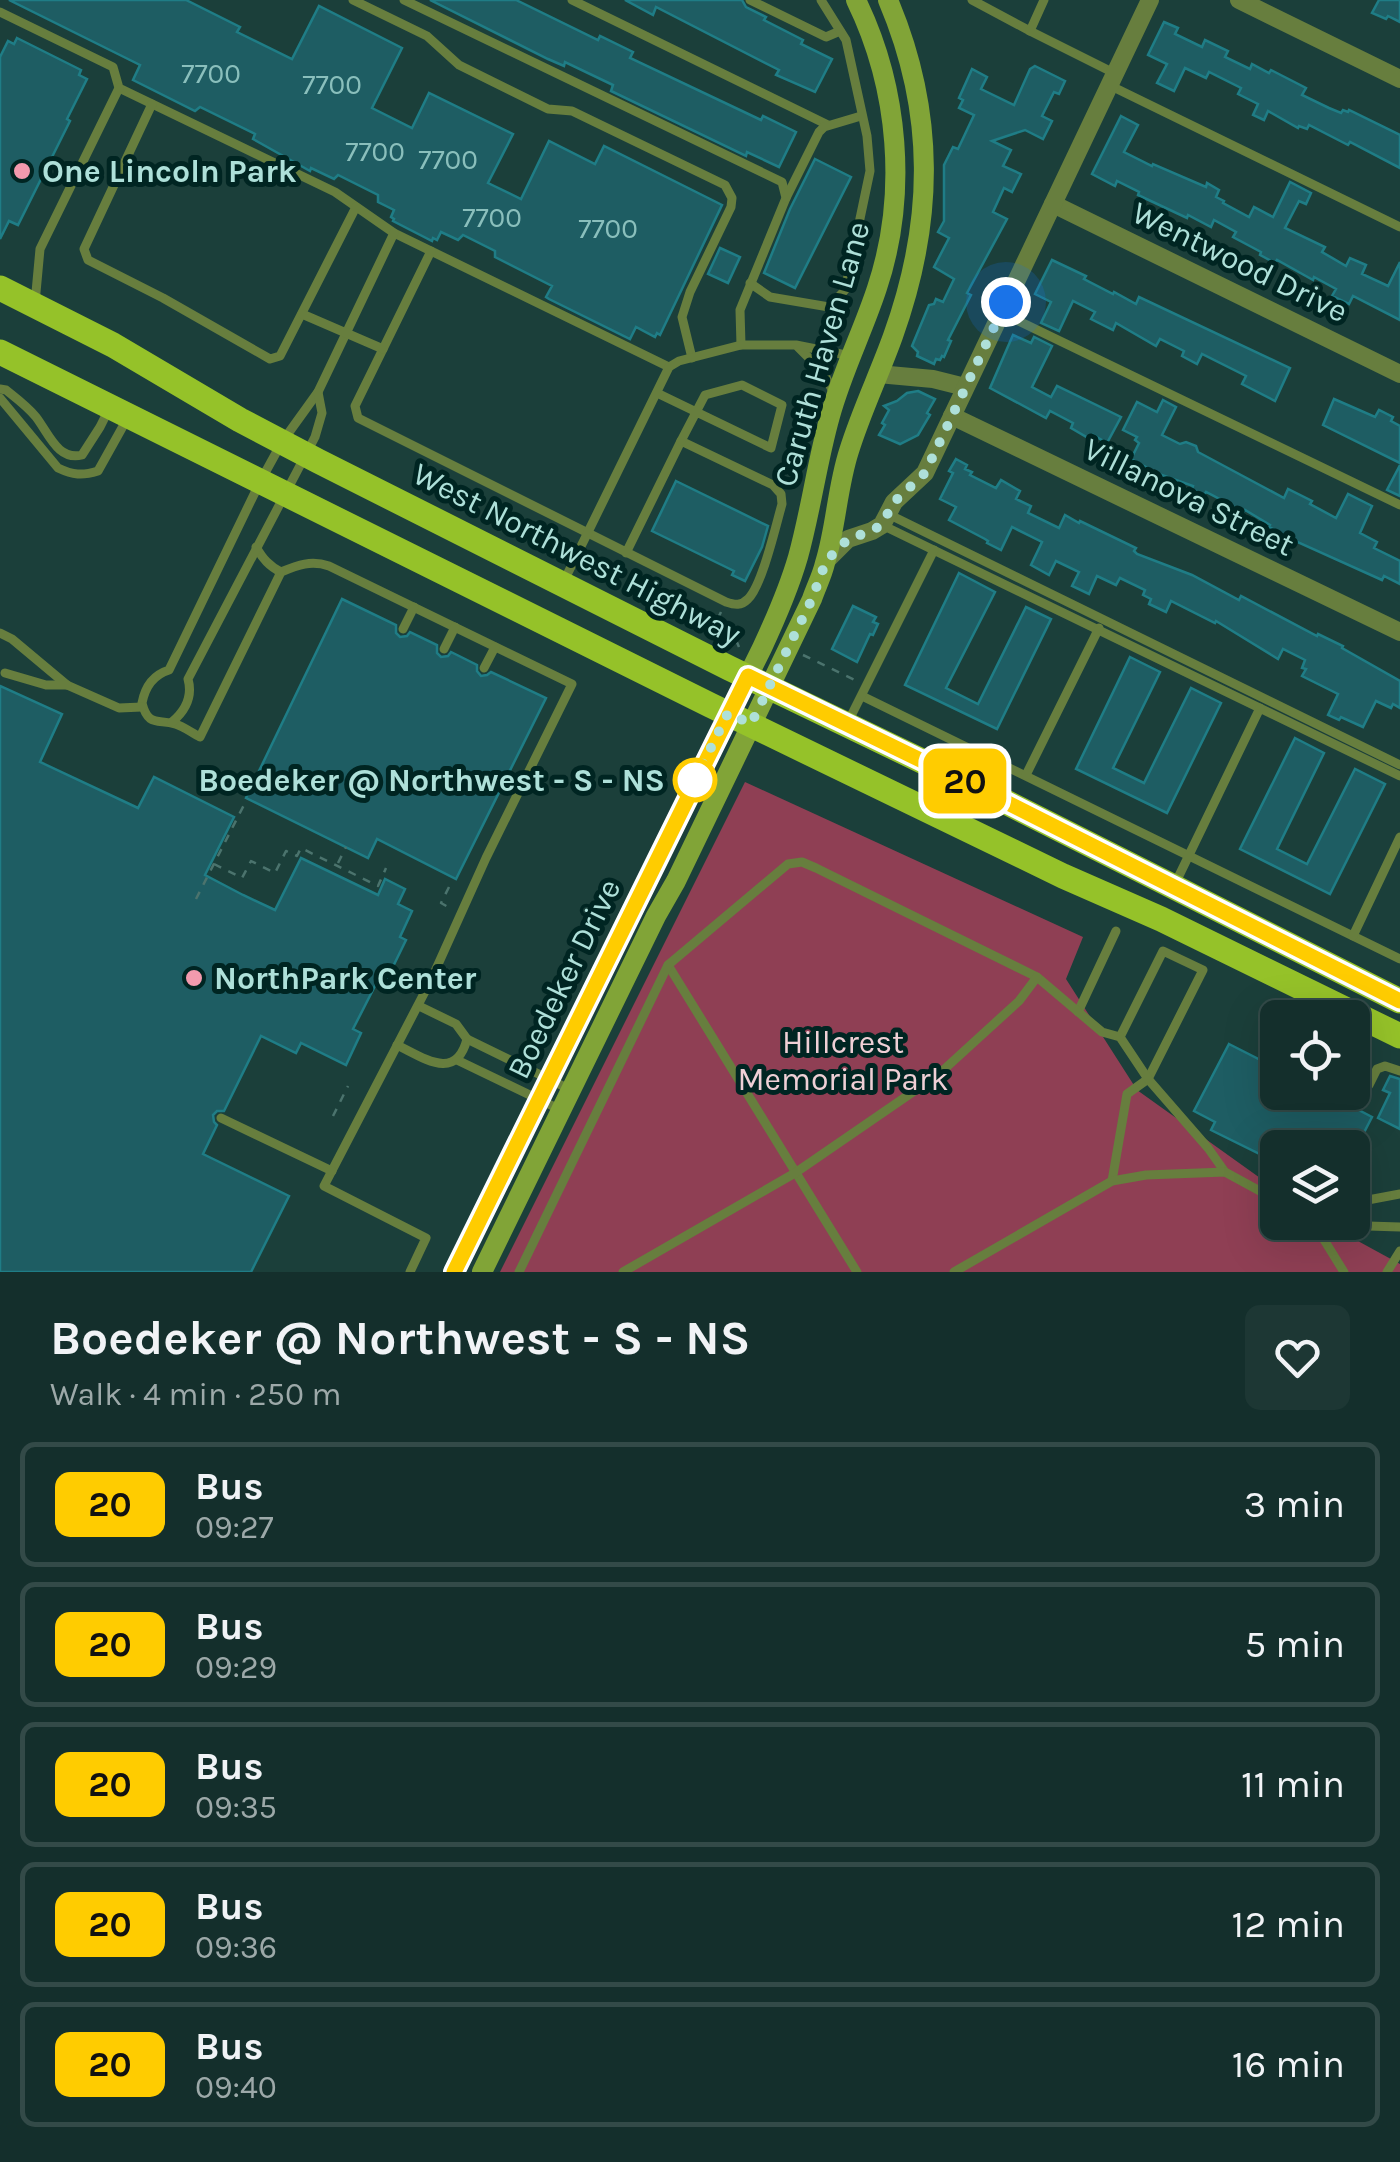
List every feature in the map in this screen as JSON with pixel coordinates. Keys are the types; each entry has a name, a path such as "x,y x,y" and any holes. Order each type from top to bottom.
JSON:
{"main road":[{"name":"Caruth Haven Lane","path":"740,719 758,682 799,554 835,396 879,283 892,228 896,173 893,122 874,43 856,0"},
{"name":"Caruth Haven Lane","path":"826,561 841,480 865,402 868,377 894,334 918,238 923,196 922,114 912,66 888,0"},
{"name":"West Northwest Highway","path":"0,288 113,345 282,442 1400,1001"},
{"path":"835,396 868,377 851,356 880,345 894,334"},
{"path":"0,352 740,719 1400,1036"},
{"path":"758,682 812,599 826,561"},
{"name":"Boedeker Drive","path":"454,1272 548,1079 740,719"},
{"name":"Boedeker Drive","path":"482,1272 676,881 740,719"}],"street":[{"path":"826,561 848,539 872,531 885,519 894,502 925,473 1150,0"},
{"path":"1239,0 1400,79"},
{"name":"Wentwood Drive","path":"1053,204 1400,374"},
{"path":"868,377 933,379 965,387"},
{"name":"Villanova Street","path":"952,416 1400,632"}],"lane":[{"path":"353,0 427,36 459,66 548,108 572,111 725,186 732,198 731,207 682,317 692,358"},
{"path":"404,0 782,182 786,198"},
{"path":"572,0 828,126"},
{"path":"750,0 826,37 840,31"},
{"path":"750,283 770,298 829,307 844,290 870,170 867,136 846,40 822,0"},
{"path":"972,0 1076,53 1112,79 1400,227"},
{"path":"1030,31 1044,0"},
{"path":"0,12 112,68 119,88 335,192 394,233 431,252 669,367"},
{"path":"112,68 119,55"},
{"path":"34,305 40,249 119,88"},
{"path":"152,104 84,249 88,260 270,359 280,356 356,207"},
{"path":"741,344 740,310 786,198 819,132 862,116"},
{"path":"188,679 256,547 282,442 318,392 394,233"},
{"path":"431,252 355,406 358,418 726,602 746,602 756,588 782,504 781,494 774,485 680,441"},
{"path":"1000,312 1400,506"},
{"path":"302,314 383,349"},
{"path":"562,583 669,367 741,344 796,346 851,356"},
{"path":"796,346 824,373 835,396"},
{"path":"626,553 695,411 705,395 742,385 782,405 771,448 695,411 657,392"},
{"path":"0,390 6,390 34,414 54,443 70,457 82,454 100,427 119,412"},
{"path":"169,670 272,487 306,454 322,413 318,392"},
{"path":"0,398 58,468 83,476 98,471 119,412"},
{"path":"885,519 934,550 1400,776"},
{"path":"885,519 1400,765"},
{"path":"256,547 270,567 282,572"},
{"path":"847,725 934,550"},
{"path":"172,722 188,703 188,679 169,670 152,681 142,708 152,720 161,724 172,722 200,737 282,572 317,562 572,684 418,1006 324,1186 426,1238 410,1272"},
{"path":"403,629 414,607"},
{"path":"444,649 455,627"},
{"path":"1026,775 1099,628"},
{"path":"0,633 12,638 67,685 119,708 142,708"},
{"path":"484,668 494,647"},
{"path":"5,674 46,685 67,685"},
{"path":"862,696 1400,959"},
{"path":"1173,886 1260,708"},
{"path":"1353,936 1400,837"},
{"path":"520,1272 668,964 788,864 802,862 1037,977 1102,1032 1120,1038 1148,1079 1225,1172 1260,1191"},
{"path":"1078,1012 1116,930"},
{"path":"1112,1182 1127,1094 1148,1079 1203,970 1162,951 1120,1038"},
{"path":"668,964 857,1272"},
{"path":"623,1272 795,1173 939,1074 1018,1001 1037,977"},
{"path":"418,1006 456,1024 467,1039 570,1090"},
{"path":"397,1045 447,1064 457,1060 467,1039"},
{"path":"457,1060 561,1110"},
{"path":"1370,1083 1377,1070 1385,1066 1400,1071"},
{"path":"221,1118 332,1171"},
{"path":"954,1272 1112,1182 1146,1175 1225,1172"},
{"path":"1370,1200 1400,1194"},
{"path":"1370,1226 1400,1227"},
{"path":"1324,1240 1344,1272"},
{"path":"1388,1272 1400,1251"}],"path":[{"path":"726,602 715,624 729,624 738,647"},
{"path":"798,653 856,680"},
{"path":"196,899 247,798"},
{"path":"336,865 346,846"},
{"path":"214,864 242,878 250,861 275,873 286,851 297,856 301,848 378,886 386,868"},
{"path":"441,904 449,886"},
{"path":"333,1116 348,1086"}],"green space":[{"name":"Hillcrest Memorial Park","path":"745,782 1083,937 1066,979 1137,1090 1260,1178 1260,1240 1356,1240 1400,1264 1400,1272 500,1272"}],"building":[{"path":"9,0 186,0 240,27 237,32 292,59 319,6 402,48 372,108 412,128 429,93 513,134 488,183 521,199 549,141 595,164 604,146 722,205 660,335 655,337 636,327 630,339 549,299 546,297 552,286 495,257 495,251 463,235 458,240 441,232 432,241 393,221 394,210 378,202 378,195 338,175 334,179 311,168 310,171 253,139 255,134 200,107 195,111 133,80 140,65"},
{"path":"430,0 516,0 598,40 600,36 633,52 630,58 761,120 763,116 796,132 779,167 747,152 746,156 611,91 613,85 565,62 564,66 548,59"},
{"path":"625,0 742,0 746,7 766,17 764,20 832,59 815,92 776,75 779,70 656,7 653,15"},
{"path":"1379,0 1400,0 1400,22 1372,13"},
{"path":"1164,22 1178,28 1175,34 1202,47 1205,40 1228,51 1225,57 1250,69 1252,64 1269,73 1271,70 1306,88 1302,95 1329,108 1341,113 1349,110 1400,135 1400,168 1309,125 1307,129 1298,128 1268,111 1264,120 1253,115 1258,104 1238,94 1241,88 1209,72 1206,78 1185,68 1174,91 1157,83 1167,64 1148,55"},
{"name":"One Lincoln Park","path":"17,38 81,70 79,75 87,79 18,225 9,221 0,239 0,57 8,41 14,44"},
{"path":"1035,66 1065,81 1059,94 1054,92 1042,116 1052,121 1043,139 1025,130 992,141 1011,150 1003,166 1021,174 1012,192 1004,188 993,212 1007,219 967,293 971,295 948,340 951,341 944,357 934,364 917,356 912,346 929,305 936,299 943,302 954,279 934,267 949,238 938,232 944,221 944,165 953,147 958,149 974,115 959,108 963,100 959,98 972,69 987,77 981,89 1014,105"},
{"path":"1121,116 1138,125 1124,152 1206,187 1207,183 1219,190 1216,197 1223,203 1249,217 1254,207 1273,217 1290,182 1311,193 1306,204 1299,201 1285,228 1325,247 1322,252 1346,266 1350,258 1366,265 1362,274 1388,286 1400,262 1400,320 1353,296 1349,304 1332,296 1336,289 1260,255 1261,252 1233,237 1236,232 1214,220 1211,227 1188,215 1187,218 1117,181 1115,186 1092,174"},
{"path":"815,159 851,177 795,288 764,273"},
{"path":"720,248 740,257 728,283 708,274"},
{"path":"1052,260 1113,294 1136,304 1139,297 1290,368 1275,401 1242,384 1246,376 1202,354 1197,364 1182,356 1184,351 1160,339 1156,346 1116,323 1113,330 1091,319 1095,312 1073,301 1059,331 1041,323 1051,302 1035,294"},
{"path":"1013,335 1031,343 1034,337 1052,346 1032,387 1051,397 1057,386 1121,417 1107,443 1093,435 1090,439 1071,428 1073,423 1050,411 1046,418 990,388"},
{"path":"918,391 935,399 918,435 900,444 879,435 889,410 884,406"},
{"path":"1334,399 1375,417 1379,410 1393,417 1391,421 1400,426 1400,463 1323,425"},
{"path":"1163,400 1176,407 1162,435 1180,444 1196,446 1198,452 1284,498 1288,489 1336,518 1348,494 1372,506 1360,533 1377,542 1374,548 1400,561 1400,584 1384,576 1382,580 1295,541 1245,510 1243,513 1131,459 1139,443 1137,437 1123,430 1137,402 1157,412"},
{"path":"956,459 967,465 965,469 972,472 970,475 996,488 1001,480 1020,491 1016,499 1031,506 1028,513 1059,528 1065,515 1080,521 1136,548 1137,554 1192,575 1239,600 1241,596 1343,646 1400,681 1400,708 1376,701 1363,727 1341,717 1339,720 1328,715 1338,694 1302,676 1305,660 1283,649 1278,659 1216,621 1171,601 1166,612 1149,604 1151,599 1143,595 1145,590 1120,578 1116,585 1097,576 1089,594 1072,586 1079,572 1056,561 1049,575 1031,565 1042,542 1012,527 1001,550 987,543 949,520 956,507 940,499"},
{"path":"1400,465 1400,496 1387,490"},
{"path":"676,481 768,526 745,581 732,575 734,571 652,531"},
{"path":"959,573 995,592 946,688 978,704 1026,607 1051,619 997,729 905,685"},
{"path":"342,599 396,625 400,637 410,632 437,645 441,657 451,652 477,665 481,676 491,672 546,698 456,879 377,839 368,858 246,798"},
{"path":"853,606 876,617 873,622 878,624 857,662 832,649"},
{"path":"1130,657 1160,672 1113,768 1144,783 1191,688 1221,703 1167,813 1076,769"},
{"name":"NorthPark Center","path":"0,686 62,714 40,762 138,808 154,777 234,817 205,875 243,895 275,910 301,858 378,895 385,879 405,889 398,904 412,911 400,937 406,940 384,985 377,982 353,1029 361,1033 346,1065 301,1043 296,1053 261,1036 224,1111 213,1115 217,1125 203,1154 289,1196 251,1272 0,1272"},
{"path":"1295,738 1324,753 1277,849 1307,864 1355,769 1385,784 1330,894 1240,849"},
{"path":"1229,1044 1260,1060 1260,1110 1359,1110 1372,1117 1365,1130 1260,1130 1260,1154 1211,1130 1215,1122 1194,1111"},
{"path":"1390,1076 1400,1079 1400,1129 1378,1118 1390,1093 1383,1090"}],"bus line":[{"name":"20","path":"454,1272 748,676 1400,1001"}],"place":[{"name":"One Lincoln Park","path":"22,171"},
{"name":"Boedeker @ Northwest - S - NS","path":"695,780"},
{"name":"NorthPark Center","path":"194,978"}],"route":[{"path":"695,780 728,713 751,724 812,599 826,561 848,539 882,524 894,502 925,473 1006,302"}]}
